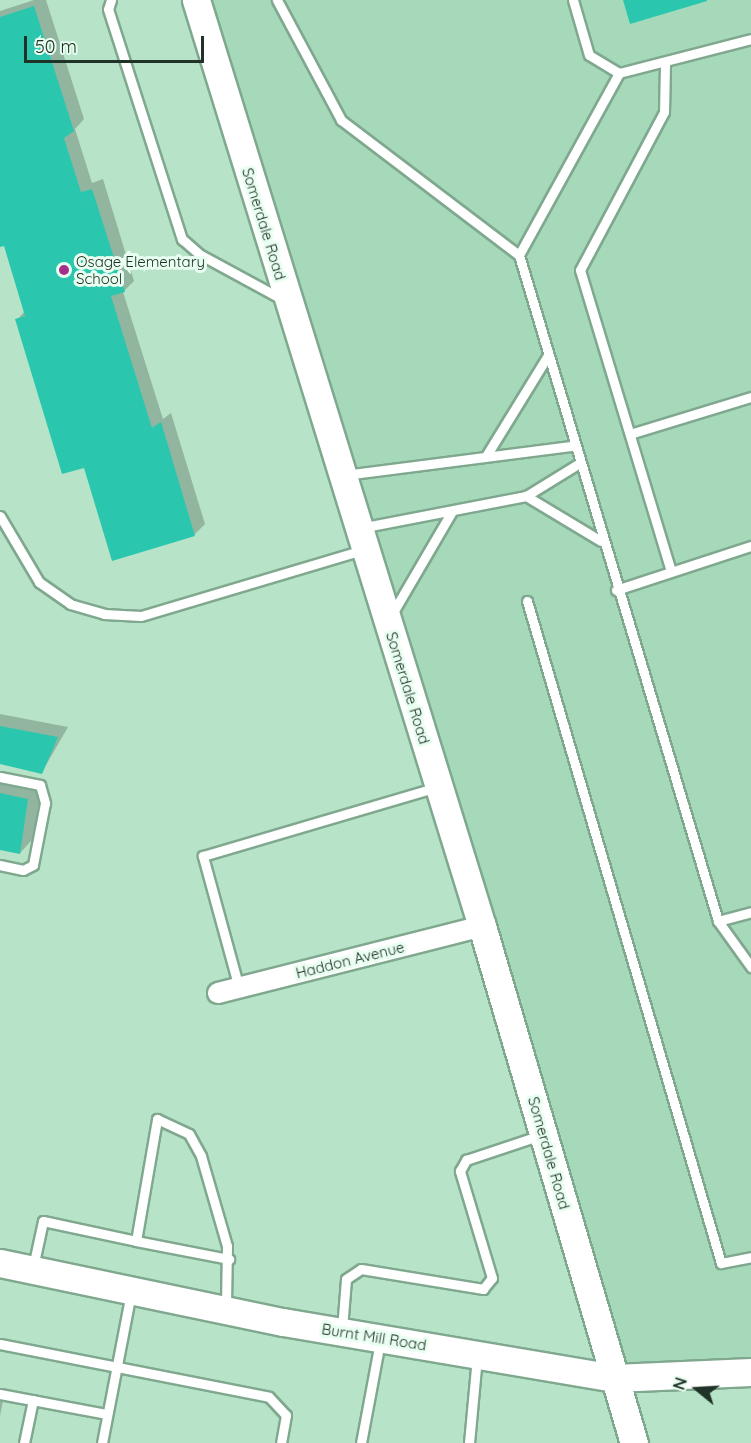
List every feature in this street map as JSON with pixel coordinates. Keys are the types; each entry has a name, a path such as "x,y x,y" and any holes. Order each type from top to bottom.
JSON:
{"main road":[{"name":"Somerdale Road","path":"196,0 482,926 634,1443"},
{"name":"Burnt Mill Road","path":"0,1263 341,1332 614,1377 751,1372"}],"street":[{"name":"Haddon Avenue","path":"218,993 482,926"}],"lane":[{"path":"111,0 108,9 182,239 199,254 288,302"},
{"path":"277,0 341,120 519,255 572,447 718,921 751,967"},
{"path":"573,0 589,55 619,73 665,64 751,39"},
{"path":"665,64 664,112 580,270 671,572"},
{"path":"519,255 619,73"},
{"path":"486,456 548,357"},
{"path":"630,434 751,397"},
{"path":"342,475 572,447"},
{"path":"0,516 39,582 70,604 115,615 141,616 361,539 451,513 526,496 578,464"},
{"path":"526,496 601,541"},
{"path":"387,621 451,513"},
{"path":"616,590 751,546"},
{"path":"528,600 721,1263 751,1257"},
{"path":"0,777 40,785 45,803 33,865 23,870 0,865"},
{"path":"239,988 202,856 439,787"},
{"path":"718,921 751,912"},
{"path":"136,1241 157,1119 189,1134 216,1199 229,1259 226,1310"},
{"path":"341,1332 346,1279 361,1269 483,1289 492,1278 460,1171 466,1160 543,1134"},
{"path":"32,1269 43,1221 229,1259"},
{"path":"102,1443 132,1290"},
{"path":"361,1443 380,1338"},
{"path":"0,1344 116,1363 269,1397 286,1415 281,1443"},
{"path":"469,1443 477,1354"},
{"path":"0,1394 107,1414"},
{"path":"24,1443 33,1401"}],"shaded area":[{"path":"196,0 751,0 751,1372 614,1378"}],"building":[{"path":"623,0 707,0 707,1 630,24"},
{"name":"Osage Elementary School","path":"34,6 74,131 64,138 81,192 92,189 125,292 111,296 152,428 161,422 195,536 112,561 84,468 62,474 15,319 25,316 4,246 0,247 0,17"},
{"path":"0,726 58,737 42,774 0,764"},
{"path":"0,793 28,799 20,854 0,850"}],"place":[{"name":"Osage Elementary School","path":"64,270"}]}
